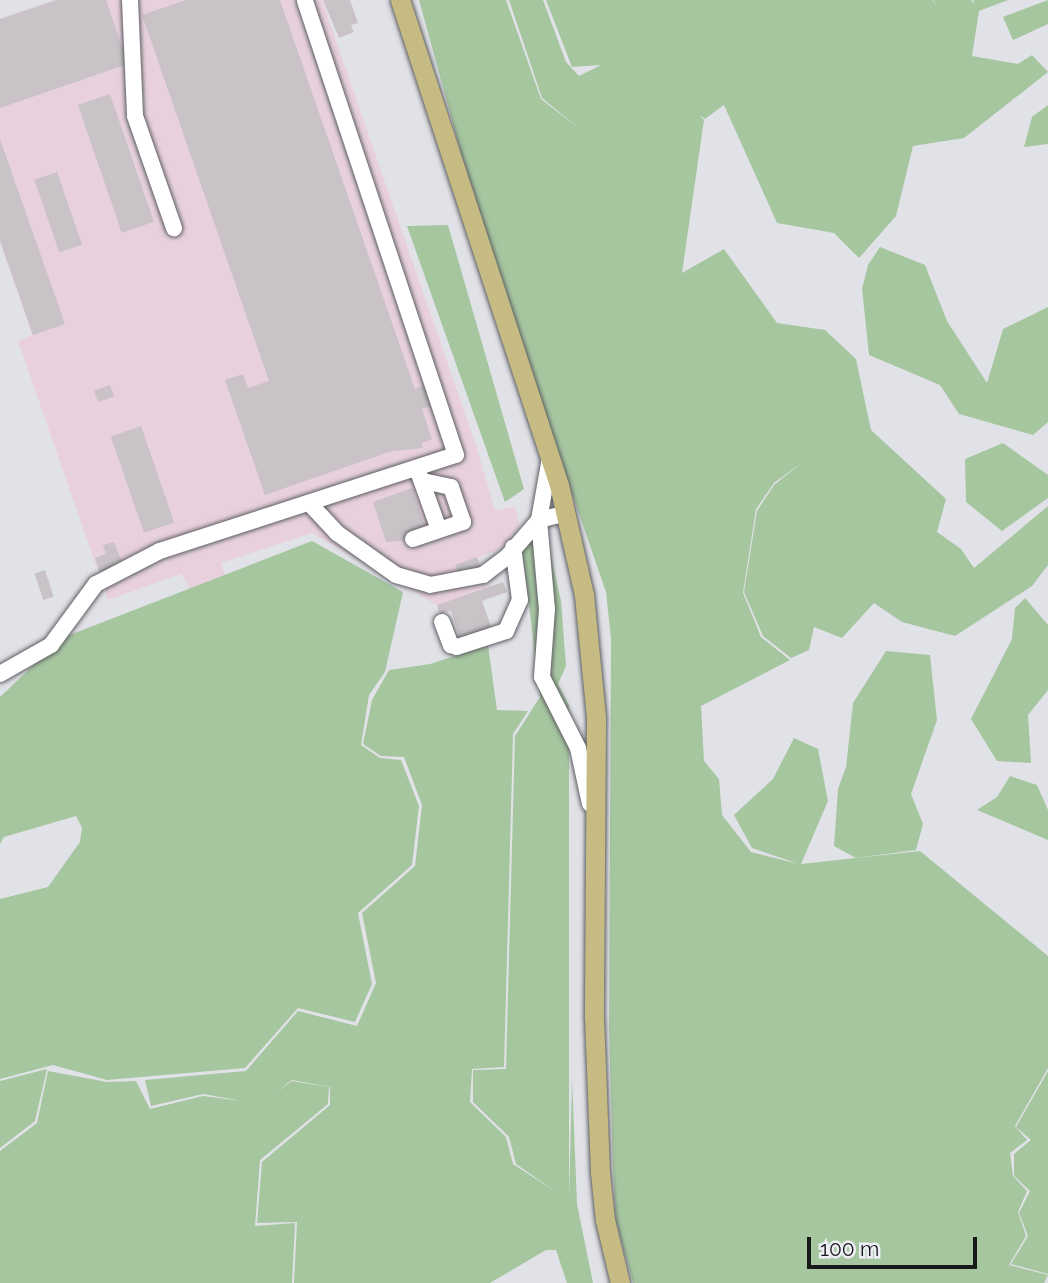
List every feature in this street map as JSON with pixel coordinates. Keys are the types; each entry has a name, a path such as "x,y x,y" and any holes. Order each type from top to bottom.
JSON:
{"main road":[{"path":"400,0 567,513 592,659 594,1016 600,1172 605,1220 620,1283"}],"lane":[{"path":"130,0 135,116 174,228"},
{"path":"0,674 51,645 96,584 160,551 310,504 420,474 456,455 305,0"},
{"path":"550,458 539,520 547,609 542,677 578,748 595,831"},
{"path":"420,474 439,530"},
{"path":"413,539 463,522 451,487 420,474"},
{"path":"310,504 337,533 413,583 449,585 483,575 539,520 567,513"},
{"path":"442,622 451,645 457,647 506,631 520,600 513,547"}],"shaded area":[{"path":"56,0 322,0 477,448 495,511 515,506 520,525 502,548 477,558 487,587 503,582 507,592 482,601 491,627 460,638 451,611 440,614 437,605 312,533 221,563 228,584 194,595 181,574 108,600 18,341 32,335 0,241 0,19"}],"green space":[{"path":"419,0 506,0 541,99 581,130 542,98 509,0 543,0 566,62 579,76 601,65 572,67 546,0 932,0 936,4 933,0 971,0 975,5 973,0 1008,0 979,11 972,56 1018,64 1032,55 1048,72 964,138 913,146 896,216 859,258 834,233 777,223 724,105 705,119 699,115 704,120 682,273 724,249 777,323 825,330 856,359 871,430 946,499 937,532 961,549 974,568 1048,506 1048,565 1032,586 955,636 902,622 874,603 842,638 814,627 809,650 791,658 763,636 744,592 757,511 774,485 804,461 774,483 756,509 743,593 761,637 790,660 701,706 704,761 719,779 722,815 751,852 799,864 752,848 734,815 773,779 794,738 818,749 828,801 801,864 920,851 1048,956 1048,1068 1015,1126 1027,1140 1010,1153 1013,1176 1027,1191 1018,1212 1026,1236 1009,1265 1048,1275 1044,1283 633,1283 616,1221 613,1169 609,1029 611,639 606,592 487,247"},
{"path":"1048,0 1048,24 1013,40 1003,17"},
{"path":"1048,105 1048,144 1024,147 1032,117"},
{"path":"448,225 524,489 505,502 407,226"},
{"path":"880,247 925,265 947,321 987,383 1003,329 1048,307 1048,422 1033,435 959,414 940,385 869,355 862,289 868,265"},
{"path":"1003,443 1048,475 1048,498 1002,531 966,502 965,459"},
{"path":"544,526 561,601 566,666 558,684 569,705 569,1200 572,1078 577,1204 593,1283 567,1283 556,1250 546,1250 490,1283 294,1283 297,1222 257,1223 262,1162 330,1105 330,1087 292,1080 273,1094 292,1081 329,1087 328,1104 260,1160 255,1226 295,1223 292,1283 0,1283 0,1151 37,1123 48,1071 107,1082 136,1081 150,1109 203,1096 242,1101 203,1094 151,1106 145,1080 246,1071 298,1011 357,1026 376,983 362,913 415,866 422,805 404,757 381,756 363,744 372,700 389,670 430,664 488,645 497,710 528,711 513,734 504,1067 472,1069 470,1102 506,1137 513,1164 559,1194 516,1164 509,1137 473,1102 473,1070 506,1069 515,736 540,697 522,548"},
{"path":"312,541 403,592 385,672 369,695 361,745 380,758 401,760 419,806 412,865 358,913 372,984 355,1022 298,1008 245,1068 107,1080 53,1065 0,1079 0,899 48,887 80,842 82,828 76,816 4,837 0,844 0,697 62,638"},
{"path":"1025,598 1048,625 1048,690 1028,715 1031,763 997,761 971,719 1012,639 1015,608"},
{"path":"886,651 930,655 937,720 911,794 923,824 916,850 856,858 834,846 838,789 846,767 853,703"},
{"path":"1010,776 1037,785 1048,810 1048,840 977,810 997,797"},
{"path":"47,1069 35,1121 0,1148 0,1081"},
{"path":"1048,1071 1048,1274 1011,1264 1028,1236 1019,1213 1030,1191 1014,1176 1014,1154 1031,1140 1016,1127"}],"building":[{"path":"56,0 106,0 128,64 0,108 0,19"},
{"path":"186,0 280,0 415,389 427,384 434,405 422,409 432,439 422,443 423,448 392,451 265,495 225,380 243,374 248,388 269,381 142,15"},
{"path":"323,0 350,0 358,23 351,25 354,32 339,38"},
{"path":"110,94 154,222 122,233 78,105"},
{"path":"0,139 65,324 33,335 0,241"},
{"path":"57,172 82,245 59,253 34,180"},
{"path":"110,385 114,396 98,402 94,391"},
{"path":"141,426 174,522 144,533 111,436"},
{"path":"412,488 425,528 406,535 408,540 386,542 373,502"},
{"path":"114,542 122,562 100,573 95,558 106,554 103,545"},
{"path":"477,557 481,568 459,576 455,565"},
{"path":"45,570 54,597 43,600 35,573"},
{"path":"503,582 507,592 482,601 491,627 460,638 451,610 440,614 437,605"}]}
